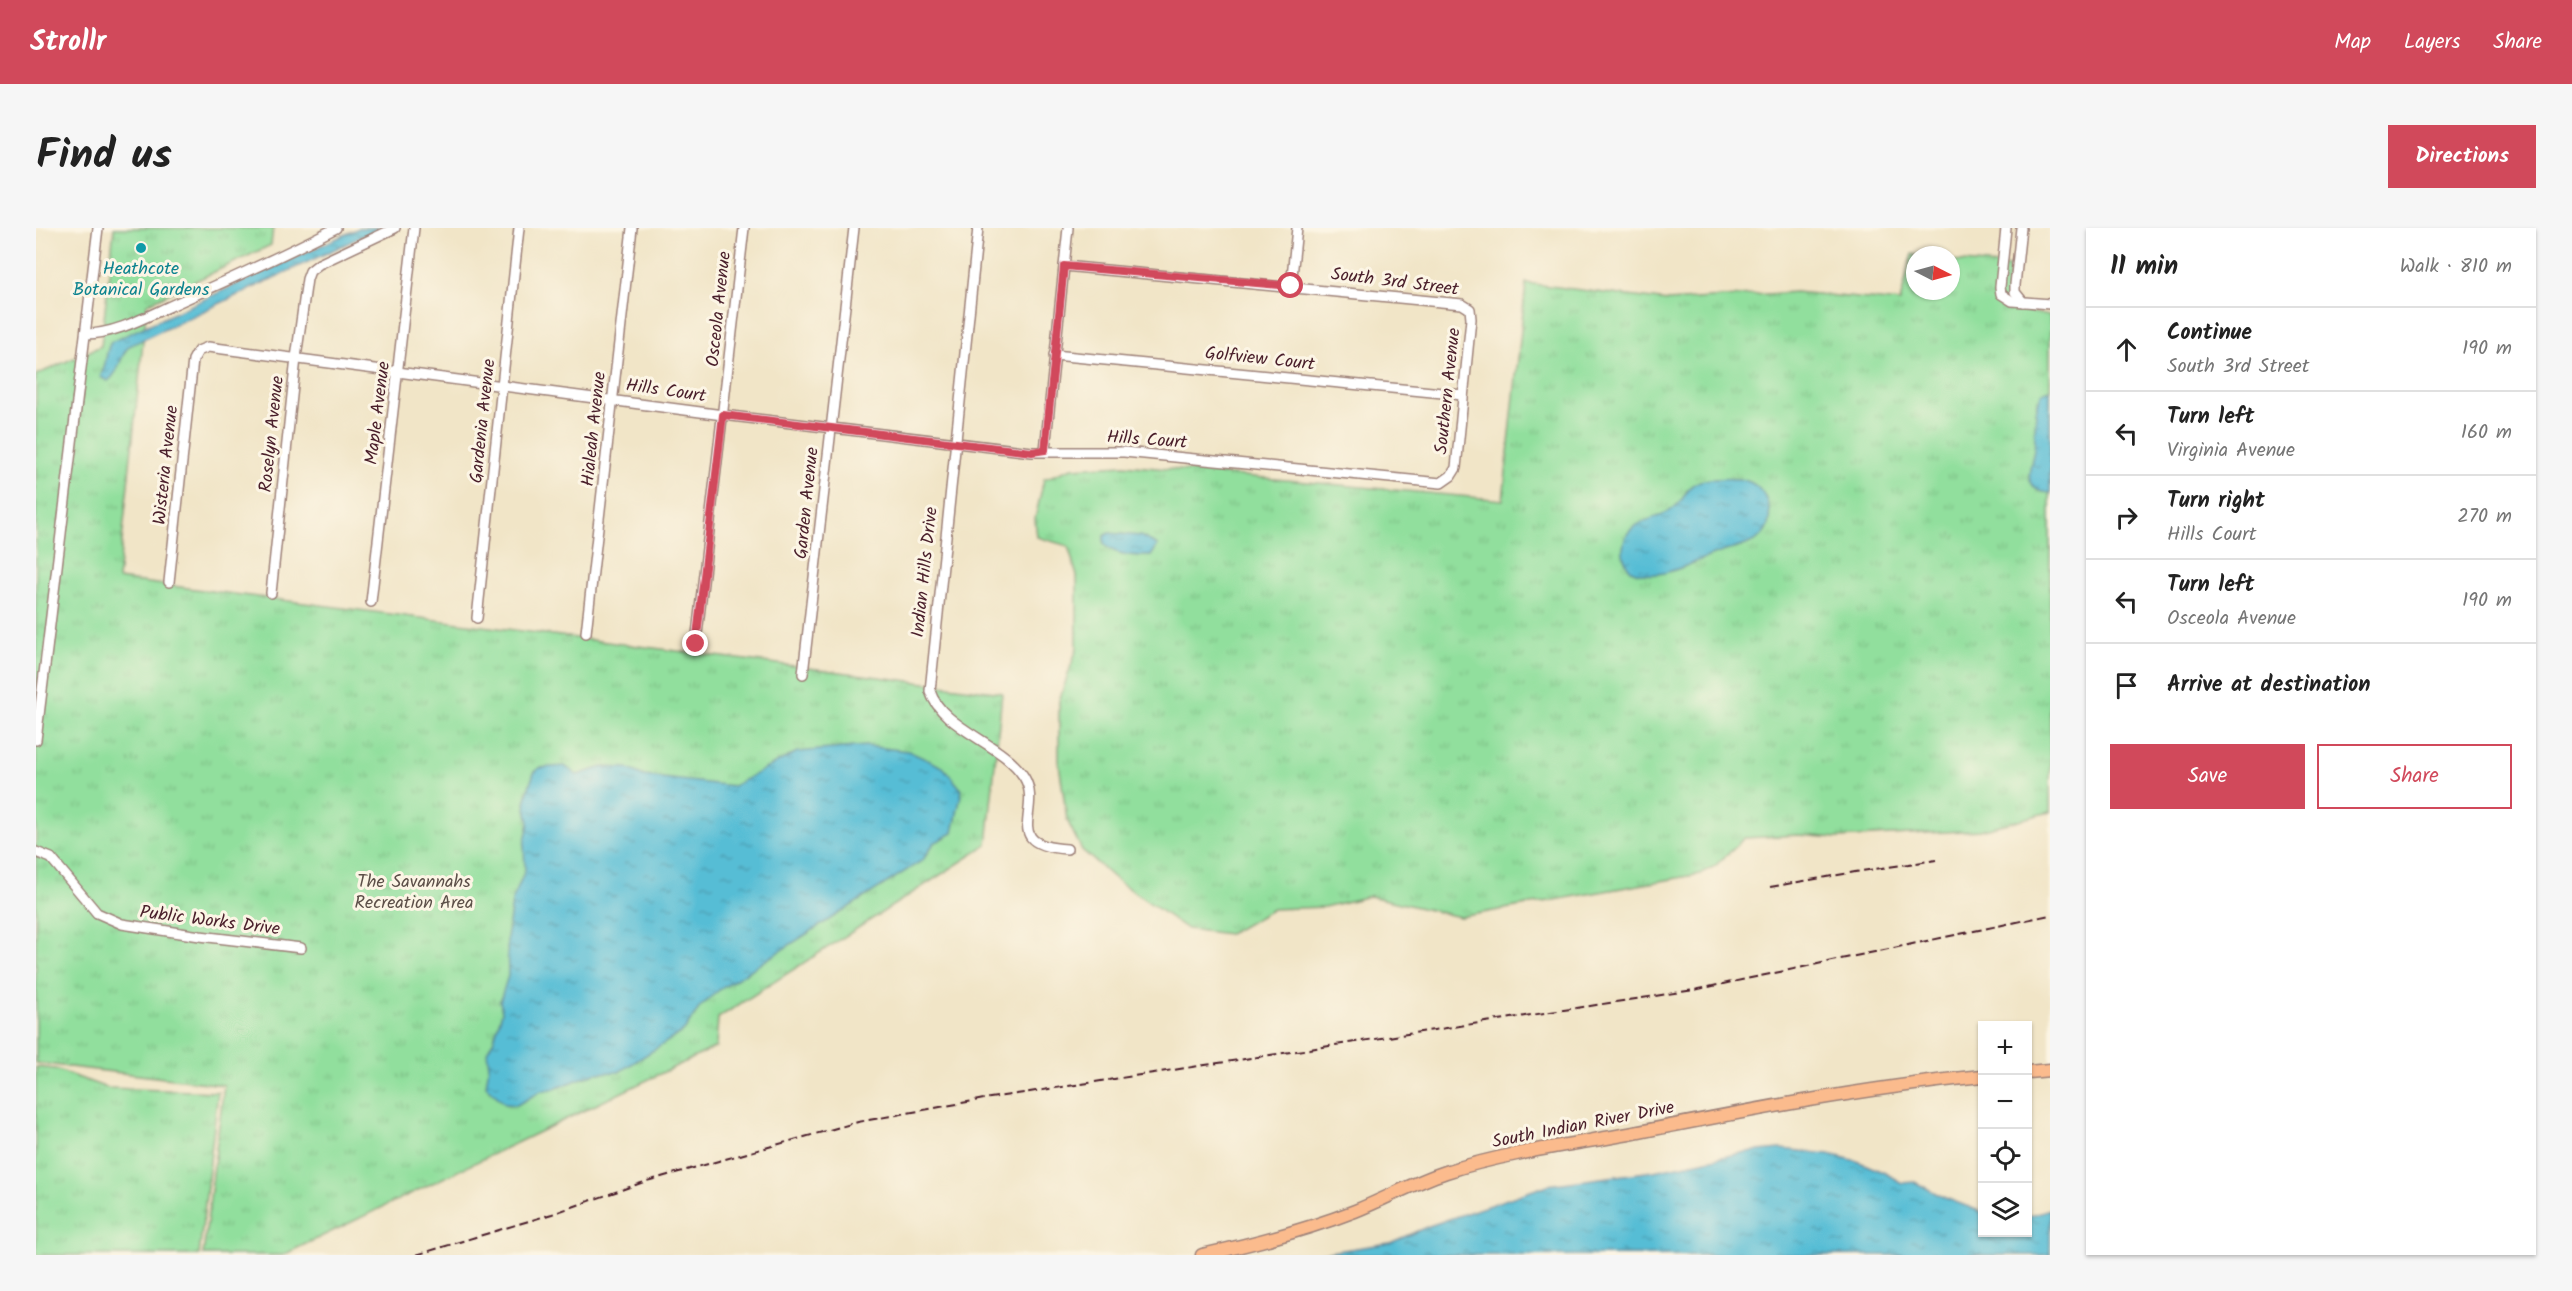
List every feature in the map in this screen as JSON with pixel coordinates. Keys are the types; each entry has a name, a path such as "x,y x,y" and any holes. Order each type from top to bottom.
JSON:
{"main road":[{"path":"2032,1072 2050,1070"},
{"name":"South Indian River Drive","path":"1202,1255 1320,1223 1445,1172 1484,1162 1709,1118 1887,1088 1978,1077"}],"street":[{"path":"36,740 98,228"},
{"path":"86,333 96,334 131,323 270,262 336,228"},
{"name":"Roselyn Avenue","path":"271,593 296,358 307,279 310,271 319,264 395,228"},
{"name":"Maple Avenue","path":"371,602 414,228"},
{"name":"Gardenia Avenue","path":"477,618 519,228"},
{"name":"Hialeah Avenue","path":"586,633 632,228"},
{"name":"Osceola Avenue","path":"696,644 744,228"},
{"name":"Garden Avenue","path":"804,674 854,228"},
{"name":"Indian Hills Drive","path":"978,228 930,691 934,703 943,712 1005,758 1024,777 1029,793 1026,830 1033,839 1042,846 1067,849"},
{"path":"1045,450 1068,228"},
{"path":"1291,286 1297,228"},
{"path":"2006,228 2001,294 2006,298 2023,302 2050,304"},
{"path":"2021,228 2015,292 2023,302"},
{"name":"South 3rd Street","path":"1064,266 1462,304 1470,309"},
{"name":"Southern Avenue","path":"1451,476 1456,468 1471,319 1470,309"},
{"name":"Hills Court","path":"198,351 208,347 503,384 723,415 1032,452 1045,450 1124,452 1441,483 1451,476"},
{"name":"Wisteria Avenue","path":"169,582 193,360 198,351"},
{"name":"Golfview Court","path":"1054,355 1463,395"},
{"name":"Public Works Drive","path":"36,852 51,858 97,913 122,924 301,948"}],"green space":[{"name":"The Savannahs Recreation Area","path":"114,228 273,228 271,245 147,304 118,579 1002,693 987,845 718,1018 716,1047 283,1255 203,1255 224,1085 36,1063 36,375 101,346"},
{"path":"1960,262 2009,266 2007,307 2050,316 2050,812 1980,830 1838,838 1798,835 1744,838 1715,866 1700,874 1460,917 1370,896 1324,907 1273,909 1229,934 1187,929 1114,878 1082,850 1067,820 1059,763 1059,701 1077,648 1077,576 1068,546 1037,537 1035,519 1044,479 1072,468 1124,465 1503,500 1526,283 1668,301 1795,292 1900,302 1906,278 1906,300 1960,300"},
{"path":"36,1067 55,1069 107,1088 218,1092 199,1255 36,1255"}],"water":[{"path":"359,228 380,228 129,346 112,377 108,381 100,377 111,342"},
{"path":"2050,390 2050,493 2034,487 2029,476 2034,449 2037,407 2042,393"},
{"path":"1710,479 1743,480 1760,490 1765,497 1769,513 1767,528 1762,535 1748,544 1676,570 1642,574 1631,570 1624,560 1623,551 1625,539 1634,526 1671,510 1690,487"},
{"path":"1109,533 1140,536 1158,545 1151,556 1119,553 1104,544 1104,536"},
{"path":"866,746 908,751 943,767 962,790 953,833 934,843 923,860 719,990 700,1007 684,1031 619,1072 595,1073 557,1088 541,1091 517,1105 505,1104 486,1086 489,1066 487,1052 494,1039 502,1012 500,1001 508,976 507,938 512,901 525,870 524,845 529,823 525,803 534,773 539,768 565,766 577,775 603,767 627,768 644,776 733,786 797,752"},
{"path":"1781,1149 1829,1154 1857,1161 1902,1183 1915,1182 1945,1198 1978,1210 1978,1237 2032,1237 2032,1215 2050,1209 2050,1255 1310,1255 1390,1243 1429,1226 1548,1185 1654,1171 1746,1152"}],"railway":[{"path":"1770,887 1936,860"},
{"path":"416,1255 552,1214 647,1181 858,1122 984,1099 1694,990 2050,915"}],"place":[{"name":"Heathcote Botanical Gardens","path":"141,248"}],"route":[{"path":"696,644 723,415 1032,452 1045,450 1064,266 1291,286"}]}
